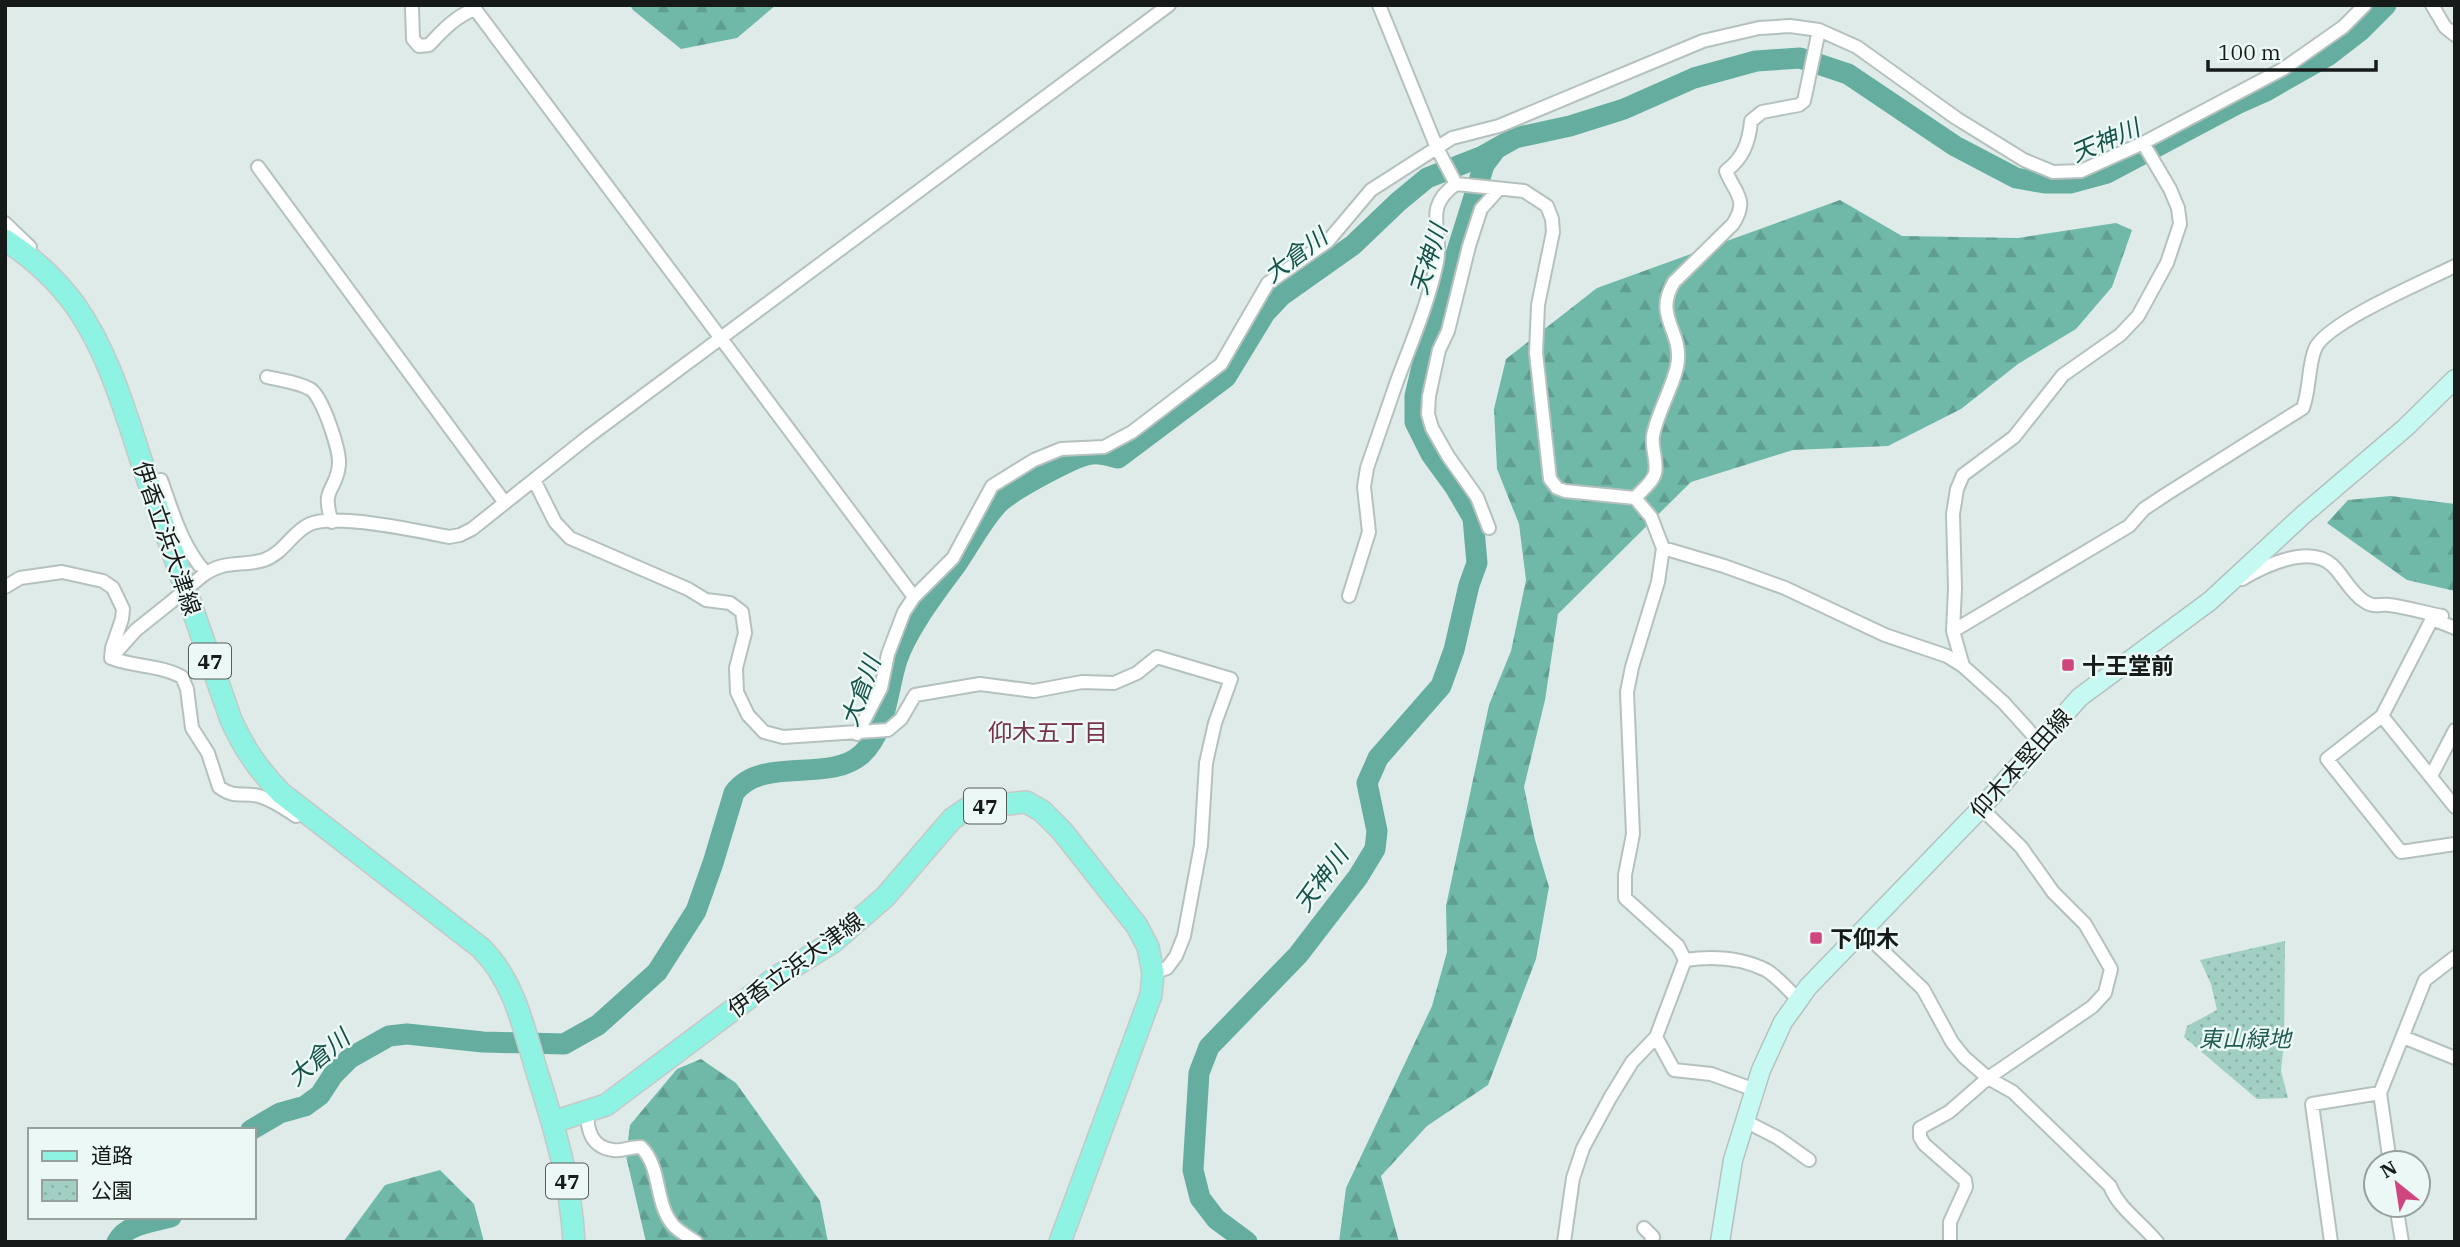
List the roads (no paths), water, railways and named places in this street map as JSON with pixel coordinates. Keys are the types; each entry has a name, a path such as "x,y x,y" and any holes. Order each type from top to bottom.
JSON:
{"main road":[{"name":"伊香立浜大津線","path":"5,240 30,257 54,279 75,306 97,342 231,720 246,751 261,773 281,793 481,948 508,984 553,1122 572,1209 574,1242"},
{"name":"仰木本堅田線","path":"1720,1242 1731,1171 1761,1070 1783,1021 1808,987 1981,808 2088,690 2187,619 2223,589 2303,514 2453,384"},
{"name":"伊香立浜大津線","path":"553,1122 606,1105 749,997 833,942 885,897 952,819 968,808 1026,802 1042,811 1062,831 1137,926 1148,947 1153,973 1152,995 1060,1242"}],"street":[{"path":"111,658 136,630 204,574 222,564 262,561 277,553 302,529 313,523 379,524 449,537 472,529 589,436 1169,5"},
{"path":"1379,5 1437,148 1456,182"},
{"path":"858,734 881,688 896,629 914,597 953,558 992,486 1034,460 1060,449 1104,447 1142,425 1221,364 1268,283 1328,241 1371,190 1452,138 1499,125 1703,41 1759,28 1790,26 1819,30 1857,47 1956,118 2024,160 2053,172 2081,171 2143,143 2292,64 2343,27 2365,5"},
{"path":"2432,5 2445,27 2455,35"},
{"path":"412,8 413,39 419,46 429,45 464,13 475,9 914,597"},
{"path":"1635,498 1655,477 1652,439 1678,360 1676,341 1666,317 1668,292 1674,282 1733,224 1739,214 1742,206 1740,196 1726,171 1737,162 1749,141 1751,121 1762,112 1804,101 1819,30"},
{"path":"1963,666 1953,631 1953,514 1957,489 1963,475 2014,436 2063,375 2120,335 2138,316 2167,263 2180,224 2178,208 2143,143"},
{"path":"258,167 505,503"},
{"path":"1456,182 1524,191 1547,206 1553,232 1538,305 1536,353 1550,479 1557,488 1565,491 1635,498 1651,517 1663,548 1658,582 1627,692 1633,834 1625,875 1625,898 1678,946 1685,960 1656,1037 1632,1062 1583,1148 1573,1178 1564,1242"},
{"path":"1349,596 1369,532 1364,487 1367,468 1426,304 1437,259 1438,227 1434,211 1441,197 1456,182"},
{"path":"1489,528 1477,496 1448,456 1432,428 1428,415 1429,396 1439,350 1448,331 1469,246 1481,209 1494,188"},
{"path":"5,223 34,251 30,257"},
{"path":"1953,631 2129,526 2144,509 2303,408 2308,394 2315,348 2328,334 2368,309 2455,266"},
{"path":"267,377 310,389 319,397 338,449 336,478 327,494 327,506 332,522"},
{"path":"149,484 161,480 180,533 204,574"},
{"path":"534,480 555,522 570,538 688,589 706,600 730,603 742,612 745,633 736,668 737,692 748,715 764,732 783,737 888,730 901,719 915,695 980,684 1034,691 1082,682 1114,683 1137,673 1157,657 1231,679 1215,723 1206,763 1201,845 1184,936 1176,956 1167,968 1153,973"},
{"path":"1663,548 1784,588 1885,635 1947,656 1963,666 2004,704 2040,743"},
{"path":"2223,589 2264,567 2310,556 2330,562 2362,601 2375,607 2388,605 2455,619"},
{"path":"5,587 20,578 62,572 103,581 113,588 123,610 111,648 111,658"},
{"path":"2455,628 2432,619 2382,716 2327,759 2401,852 2455,844"},
{"path":"111,658 125,664 174,672 182,677 187,689 192,728 208,753 219,787 235,796 255,795 271,800 309,824 317,820"},
{"path":"2382,716 2455,807"},
{"path":"2431,776 2455,730"},
{"path":"1950,1242 1950,1222 1966,1187 1965,1180 1924,1144 1920,1137 1920,1128 1949,1112 1988,1078 2092,1007 2105,993 2111,969 2085,924 2053,892 2021,847 1981,808"},
{"path":"1861,930 1923,989 1952,1042 1964,1057 1988,1078 2013,1092 2051,1128 2110,1186 2132,1217 2157,1242"},
{"path":"1685,960 1706,957 1741,960 1768,971 1799,1000"},
{"path":"2388,1149 2380,1093 2425,980 2455,957"},
{"path":"1656,1037 1674,1070 1711,1074 1755,1090"},
{"path":"2403,1037 2455,1058"},
{"path":"2331,1242 2312,1104 2380,1093"},
{"path":"587,1111 590,1133 595,1144 614,1151 633,1146 641,1147 650,1156 655,1168 657,1186 674,1227 696,1242"},
{"path":"1745,1121 1778,1138 1808,1160"},
{"path":"2398,1219 2402,1242"},
{"path":"1644,1228 1653,1237 1651,1242"}],"waterway":[{"name":"大倉川","path":"254,1128 280,1113 305,1106 320,1095 333,1075 350,1058 389,1036 407,1034 483,1042 564,1044 598,1025 657,972 696,911 734,793 746,782 761,775 814,770 848,763 862,754 870,744 877,734 897,660 908,635 998,504 1043,475 1084,456 1098,454 1118,458 1226,377 1265,313 1281,296 1353,245 1427,178 1483,156 1515,138 1570,126 1624,109 1694,78 1756,61 1800,58 1848,74 1955,146 2016,178 2045,183 2070,183 2107,173 2264,92 2329,55 2360,31 2386,5"},
{"name":"天神川","path":"1247,1242 1216,1219 1200,1198 1193,1170 1199,1073 1209,1047 1298,955 1358,877 1375,849 1377,831 1367,783 1378,758 1441,686 1454,650 1469,585 1477,563 1473,518 1431,454 1415,422 1415,396 1426,350 1484,165 1496,149"},
{"name":"大倉川","path":"117,1242 133,1227 162,1219"}],"place":[{"name":"十王堂前","path":"2068,665"},
{"name":"下仰木","path":"1816,938"}],"district":[{"name":"仰木五丁目","path":"1048,732"}],"park label":[{"name":"東山緑地","path":"2245,1038"}]}
